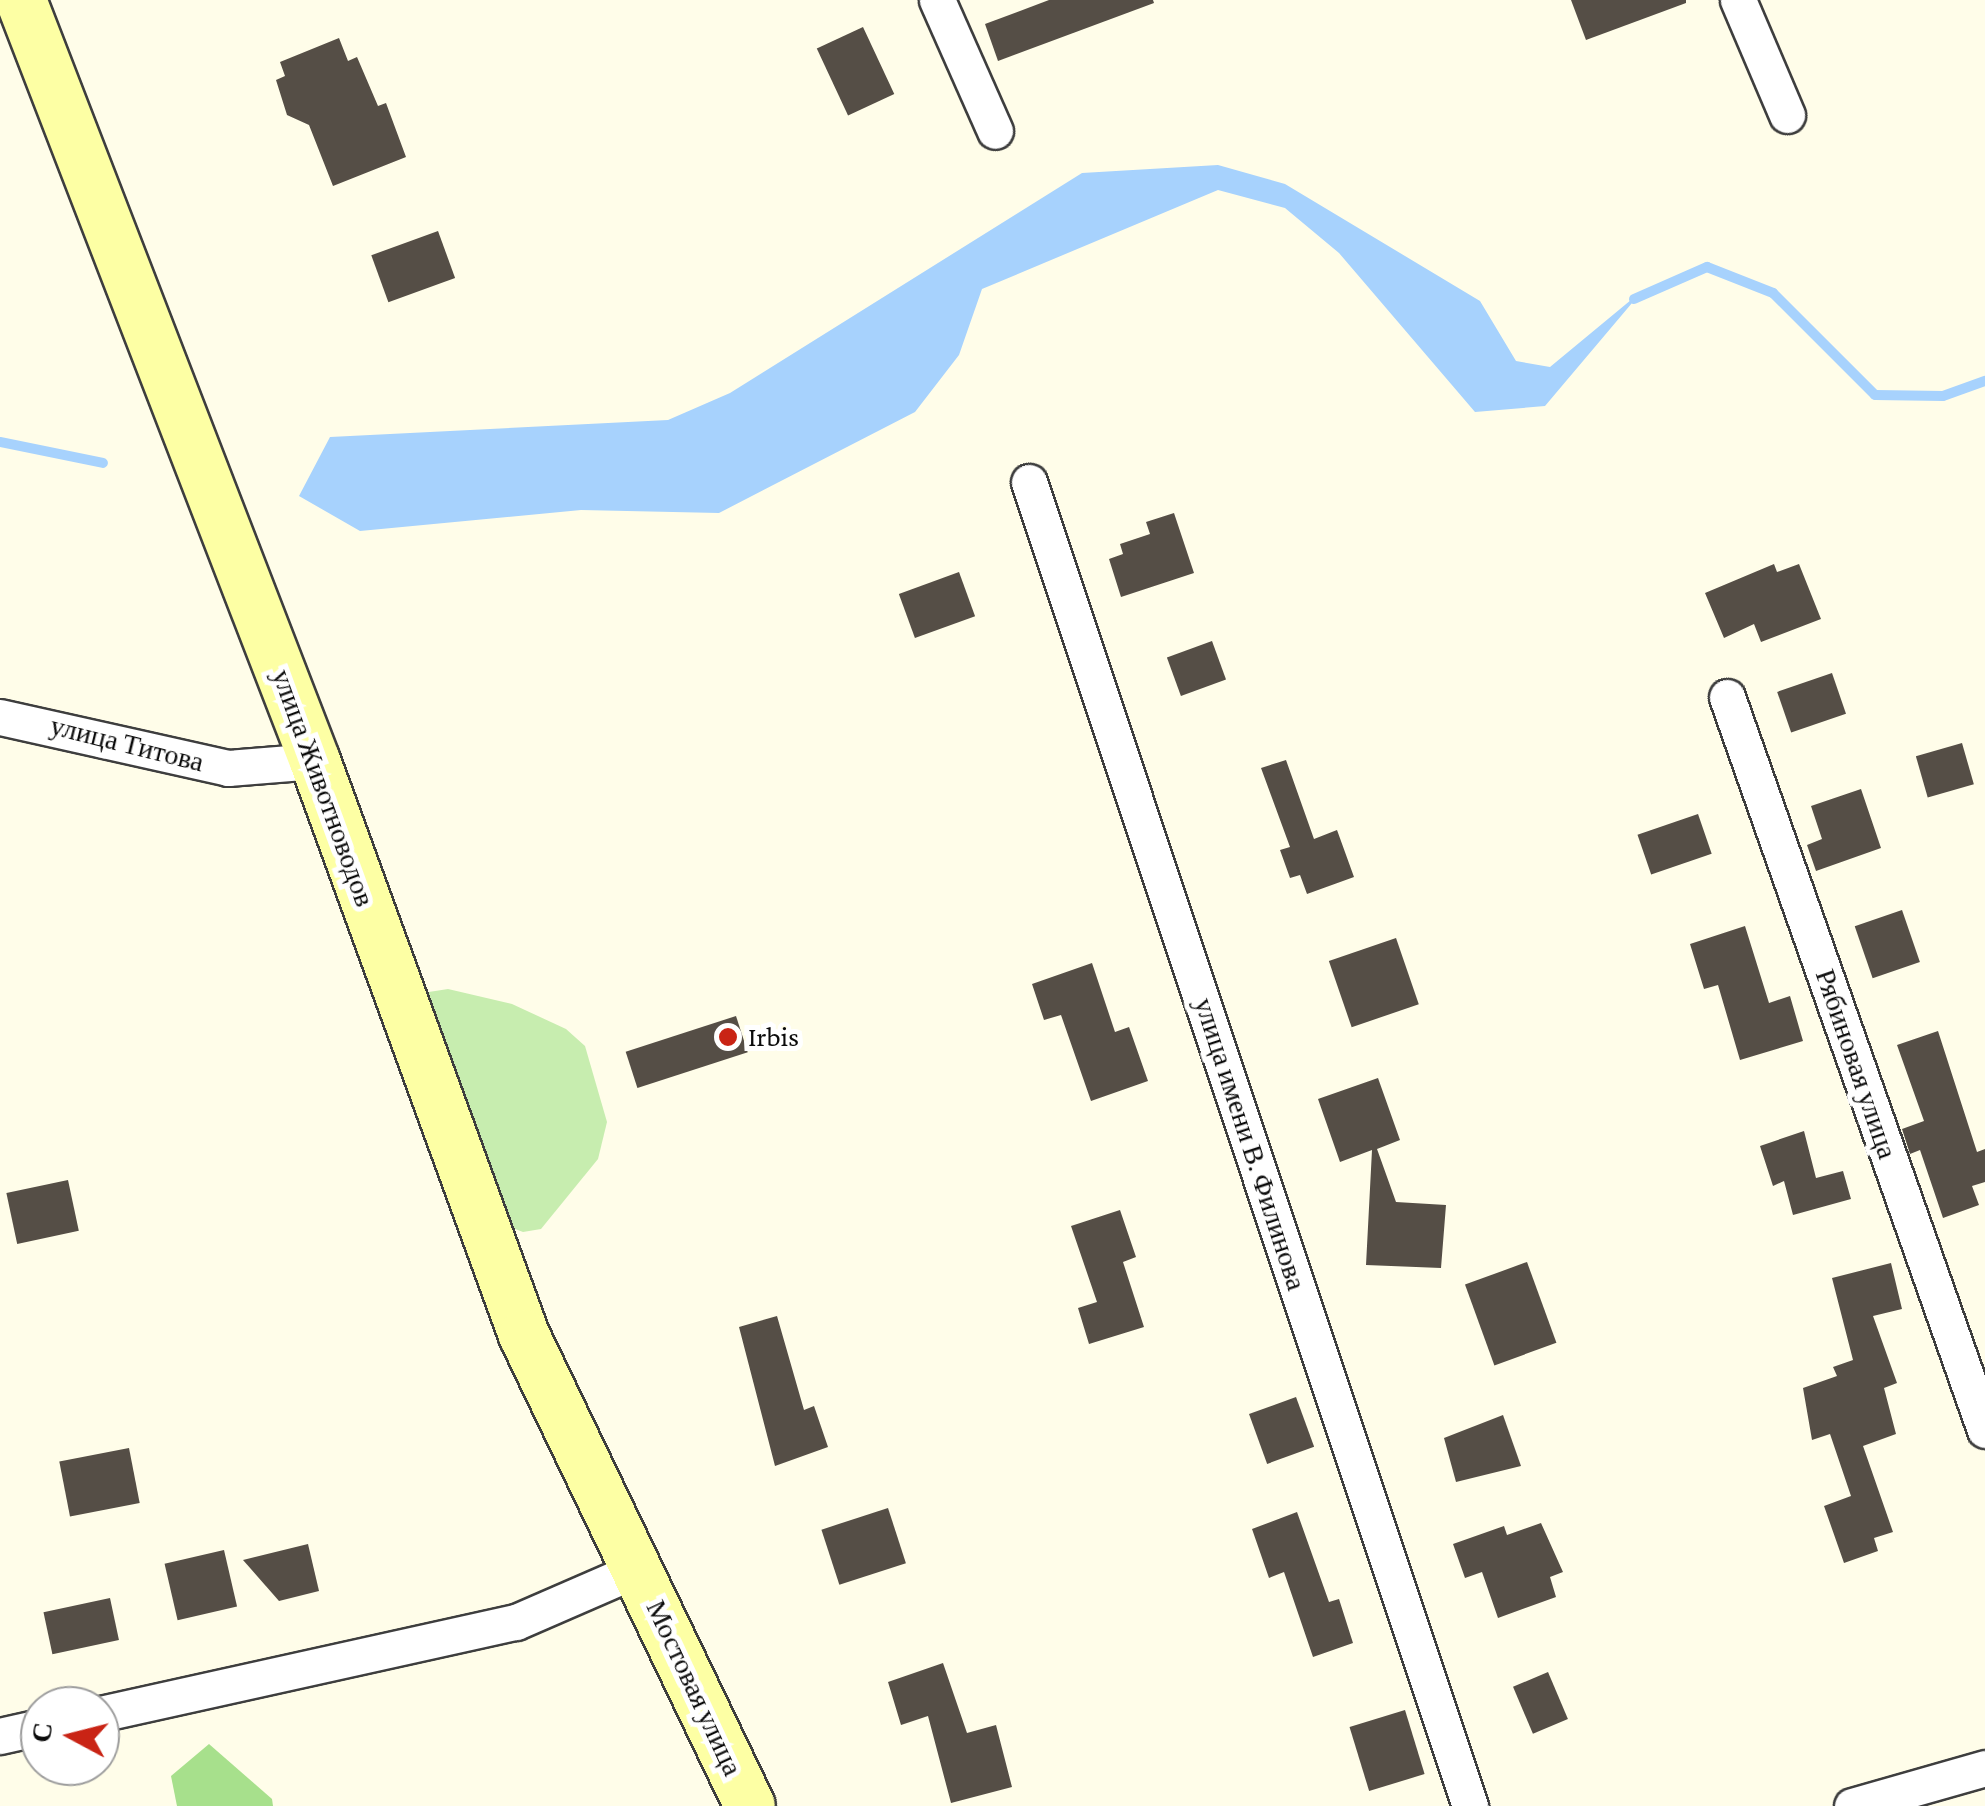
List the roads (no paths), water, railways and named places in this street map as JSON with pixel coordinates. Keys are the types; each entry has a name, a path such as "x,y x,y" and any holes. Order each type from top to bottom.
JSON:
{"main road":[{"name":"улица Животноводов","path":"20,0 314,761 524,1335 638,1569"},
{"name":"Мостовая улица","path":"638,1569 750,1806"}],"street":[{"path":"937,0 995,131"},
{"path":"1738,0 1787,115"},
{"name":"улица имени В. Филинова","path":"1029,482 1470,1806"},
{"name":"Рябиновая улица","path":"1728,698 1985,1430"},
{"name":"улица Титова","path":"0,716 228,768 314,761"},
{"path":"120,1710 516,1622 638,1569"},
{"path":"1852,1806 1985,1768"}],"water":[{"path":"1218,165 1285,184 1480,301 1516,361 1550,367 1643,290 1545,406 1475,412 1339,253 1285,208 1218,190 982,289 959,355 915,412 719,513 581,510 360,531 299,496 330,437 668,420 730,393 1082,173"}],"waterway":[{"path":"1634,299 1707,267 1773,293 1875,395 1943,396 1985,381"},
{"path":"0,442 103,463"}],"place":[{"name":"Irbis","path":"728,1037"}]}
